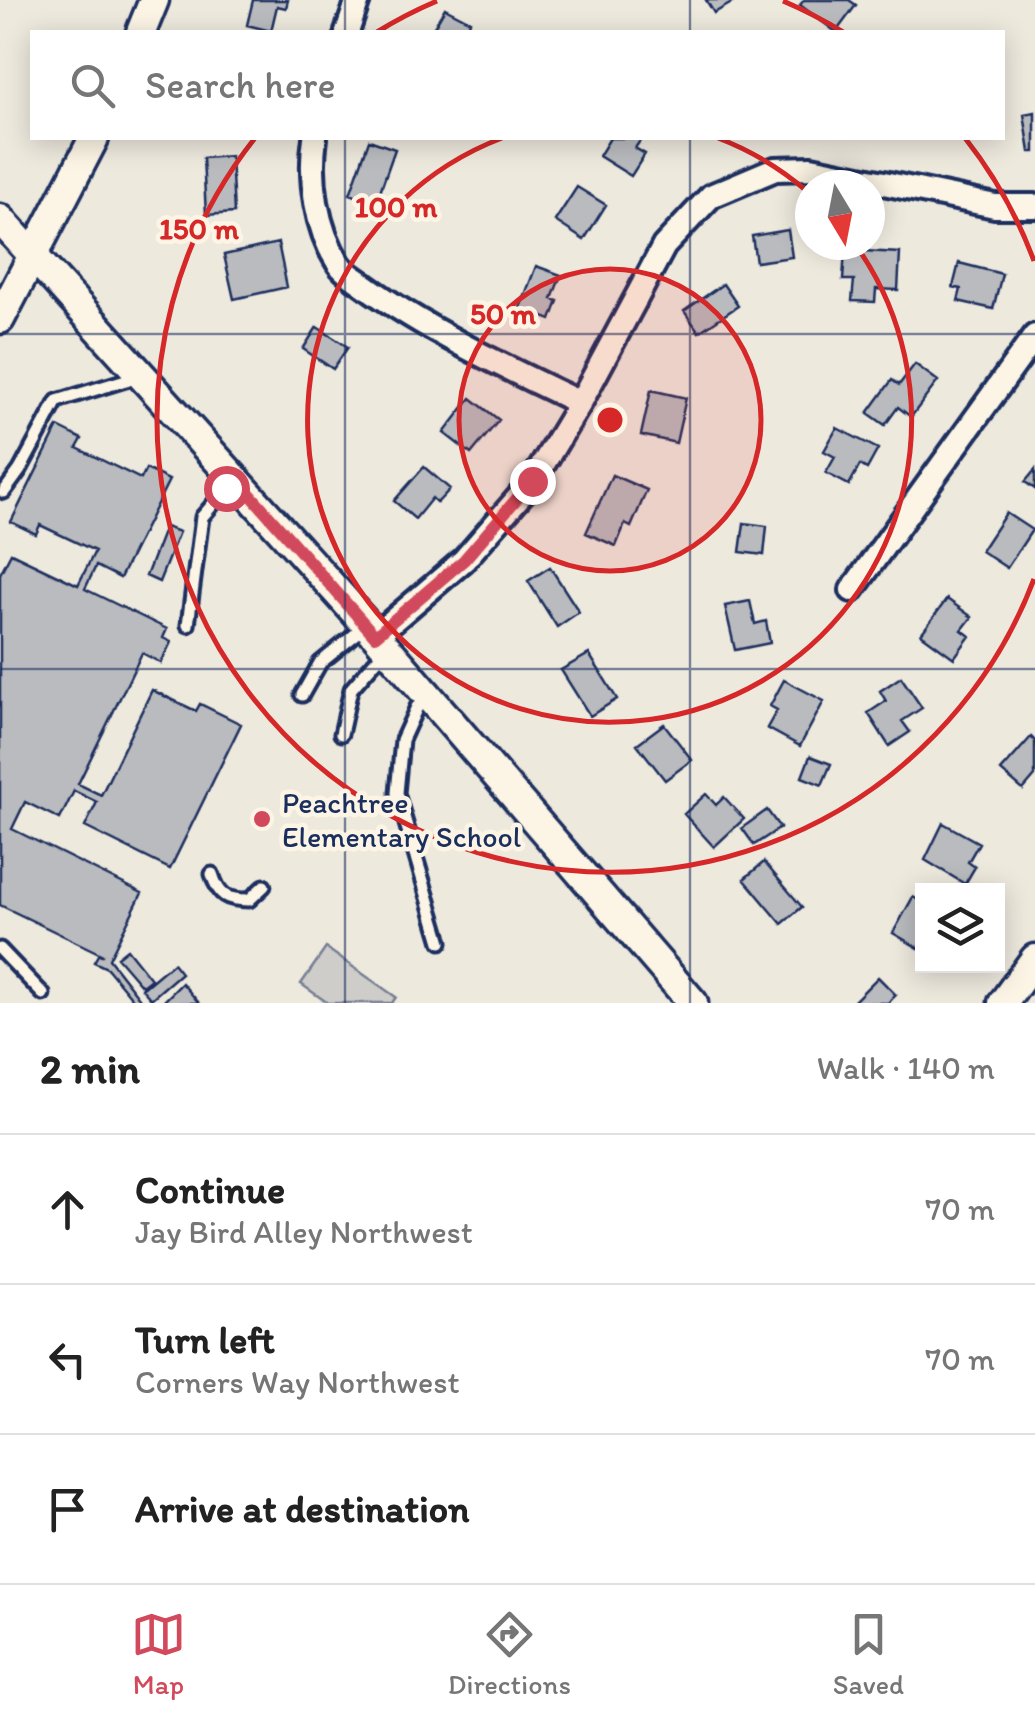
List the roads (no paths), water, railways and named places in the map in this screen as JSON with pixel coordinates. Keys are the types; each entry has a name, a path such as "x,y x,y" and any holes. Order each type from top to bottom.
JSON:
{"street":[{"path":"142,30 154,0"},
{"path":"348,30 358,0"},
{"path":"0,319 93,140"},
{"path":"315,140 311,167 323,229 340,267 383,299 511,370 580,403"},
{"path":"376,636 464,560 532,481 580,403 664,246 711,196 775,170 811,168 995,206 1035,206"},
{"path":"0,218 376,636 693,1003"},
{"path":"852,590 1035,336"},
{"path":"1003,1003 1035,959"}],"lane":[{"path":"0,476 4,492 57,401 143,374"},
{"path":"188,625 202,516 236,478"},
{"path":"302,695 320,663 376,636"},
{"path":"341,734 350,689 376,636"},
{"path":"429,699 417,707 402,740 397,793 441,942"},
{"path":"212,874 217,890 229,900 248,900 264,886"},
{"path":"0,950 43,994"}],"place":[{"name":"Peachtree Elementary School","path":"262,819"}]}
